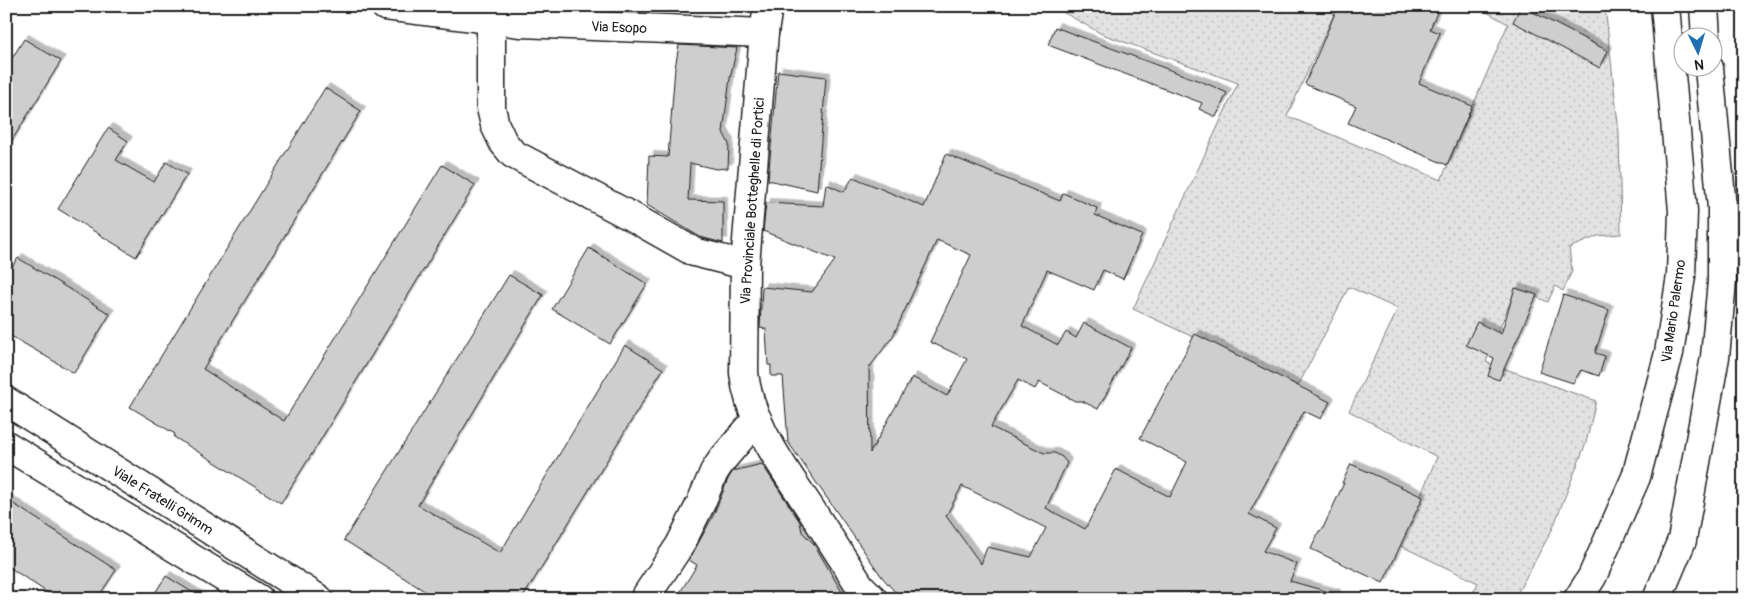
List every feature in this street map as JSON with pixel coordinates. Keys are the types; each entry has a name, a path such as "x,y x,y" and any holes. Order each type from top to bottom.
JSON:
{"street":[{"name":"Via Esopo","path":"385,6 521,23 764,33"},
{"name":"Via Provinciale Botteghelle di Portici","path":"768,6 764,33 745,265 744,373 746,390 757,419 778,458 860,586 873,599"},
{"name":"Via Mario Palermo","path":"1578,599 1592,577 1636,477 1668,353 1681,276 1683,211 1665,6"},
{"path":"1704,6 1705,28"},
{"path":"491,19 491,108 495,125 503,142 513,154 694,252 745,265"},
{"path":"1657,599 1682,540 1715,356 1721,290 1722,208 1710,78"},
{"name":"Viale Fratelli Grimm","path":"6,401 319,599"},
{"path":"644,599 680,545 714,472 757,419"},
{"path":"6,445 259,599"}],"shaded area":[{"path":"1092,6 1338,6 1287,116 1441,180 1508,24 1476,6 1605,6 1619,133 1621,234 1598,236 1569,248 1572,271 1563,291 1555,286 1548,302 1516,288 1486,362 1596,401 1586,443 1552,530 1514,599 1470,599 1478,583 1399,545 1437,457 1349,411 1398,309 1349,287 1298,386 1133,309 1238,83 1102,34 1059,10"}],"building":[{"path":"1338,6 1440,6 1430,29 1440,33 1419,83 1472,106 1447,165 1348,123 1356,106 1305,84"},
{"path":"1521,6 1608,51 1600,68 1513,22"},
{"path":"1055,27 1227,93 1216,117 1199,109 1202,103 1048,45"},
{"path":"24,39 61,61 6,150 6,68"},
{"path":"679,45 737,48 730,78 723,132 729,144 728,168 716,169 690,163 688,200 723,201 723,243 700,237 647,205 649,156 668,157 675,68"},
{"path":"778,71 826,77 817,191 768,180"},
{"path":"325,88 361,111 203,369 284,421 442,165 475,185 281,503 174,437 175,434 130,407"},
{"path":"108,128 128,141 116,160 154,182 166,162 187,174 136,257 58,209"},
{"path":"946,154 1060,201 1063,193 1097,208 1095,215 1142,235 1123,279 1103,270 1094,290 1047,270 1022,326 1058,345 1066,332 1076,338 1084,323 1131,348 1098,409 1082,401 1075,401 1039,382 1035,389 1018,380 991,427 1044,453 1055,453 1062,457 1067,463 1046,508 1085,529 1116,469 1170,497 1187,462 1140,438 1195,334 1330,402 1321,419 1304,411 1249,514 1276,528 1263,551 1297,564 1290,581 1336,594 1335,599 901,599 882,577 788,442 783,376 771,376 771,365 768,365 766,329 760,328 762,287 812,292 835,260 763,231 766,203 823,206 826,184 844,192 853,177 924,207","holes":["937,240 971,255 930,342 967,359 947,396 912,377 870,453 869,368 893,336","962,486 1046,528 1031,557 987,547 981,564 946,516"]},
{"path":"589,248 647,284 610,344 552,309"},
{"path":"18,258 110,314 74,373 6,333 6,276"},
{"path":"509,275 543,295 418,505 500,553 625,345 663,369 522,599 437,599 344,540"},
{"path":"1515,288 1537,295 1499,380 1488,376 1494,358 1466,345 1477,322 1501,334"},
{"path":"1563,295 1609,310 1595,353 1605,356 1599,376 1581,370 1573,383 1539,372"},
{"path":"762,464 800,522 802,532 814,544 846,599 676,599 697,565 689,560 713,516 733,471"},
{"path":"1351,464 1423,497 1383,583 1311,549 1319,531 1322,530"},
{"path":"6,499 116,570 97,599 57,599 6,565"},
{"path":"166,576 203,599 151,599"}]}
